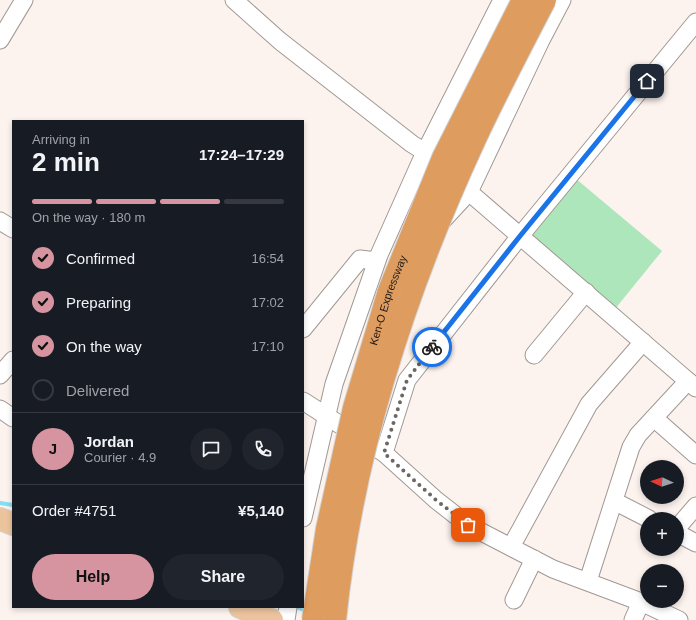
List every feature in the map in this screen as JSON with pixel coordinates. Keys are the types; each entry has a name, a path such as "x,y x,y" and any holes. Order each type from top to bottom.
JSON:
{"highway":[{"name":"Ken-O Expressway","path":"313,620 327,530 354,408 389,291 443,158 523,0"},
{"name":"Ken-O Expressway","path":"335,620 343,557 352,509 366,447 397,337 420,272 469,153 545,0"}],"main road":[{"path":"0,519 12,524"},
{"path":"242,608 272,620"}],"street":[{"path":"0,40 24,0"},
{"path":"234,0 280,41 412,144 426,152"},
{"path":"304,509 308,471 334,384 376,261 426,152 502,0"},
{"path":"334,384 373,311 416,250 469,192 541,40 562,0"},
{"path":"384,453 407,380 520,236 696,22"},
{"path":"469,192 692,384 654,418 638,435 632,447 588,581"},
{"path":"304,328 360,259 376,261"},
{"path":"534,355 586,292"},
{"path":"511,547 589,404 643,342"},
{"path":"0,375 12,361"},
{"path":"304,402 326,414 384,453 436,500 468,525 553,569 640,602"},
{"path":"0,408 12,417"},
{"path":"654,418 696,455"},
{"path":"614,501 640,514"},
{"path":"684,520 696,506"},
{"path":"684,537 696,543"},
{"path":"514,600 534,559"},
{"path":"633,620 640,604"},
{"path":"286,620 288,608"},
{"path":"654,608 679,620"}],"green space":[{"path":"575,178 662,251 615,309 529,239 529,232"}],"waterway":[{"path":"0,503 12,505"},
{"path":"299,608 308,612"}],"way so far":[{"path":"432,347 407,380 384,453 436,500 468,525"}],"route":[{"path":"432,347 520,236 647,81"}]}
